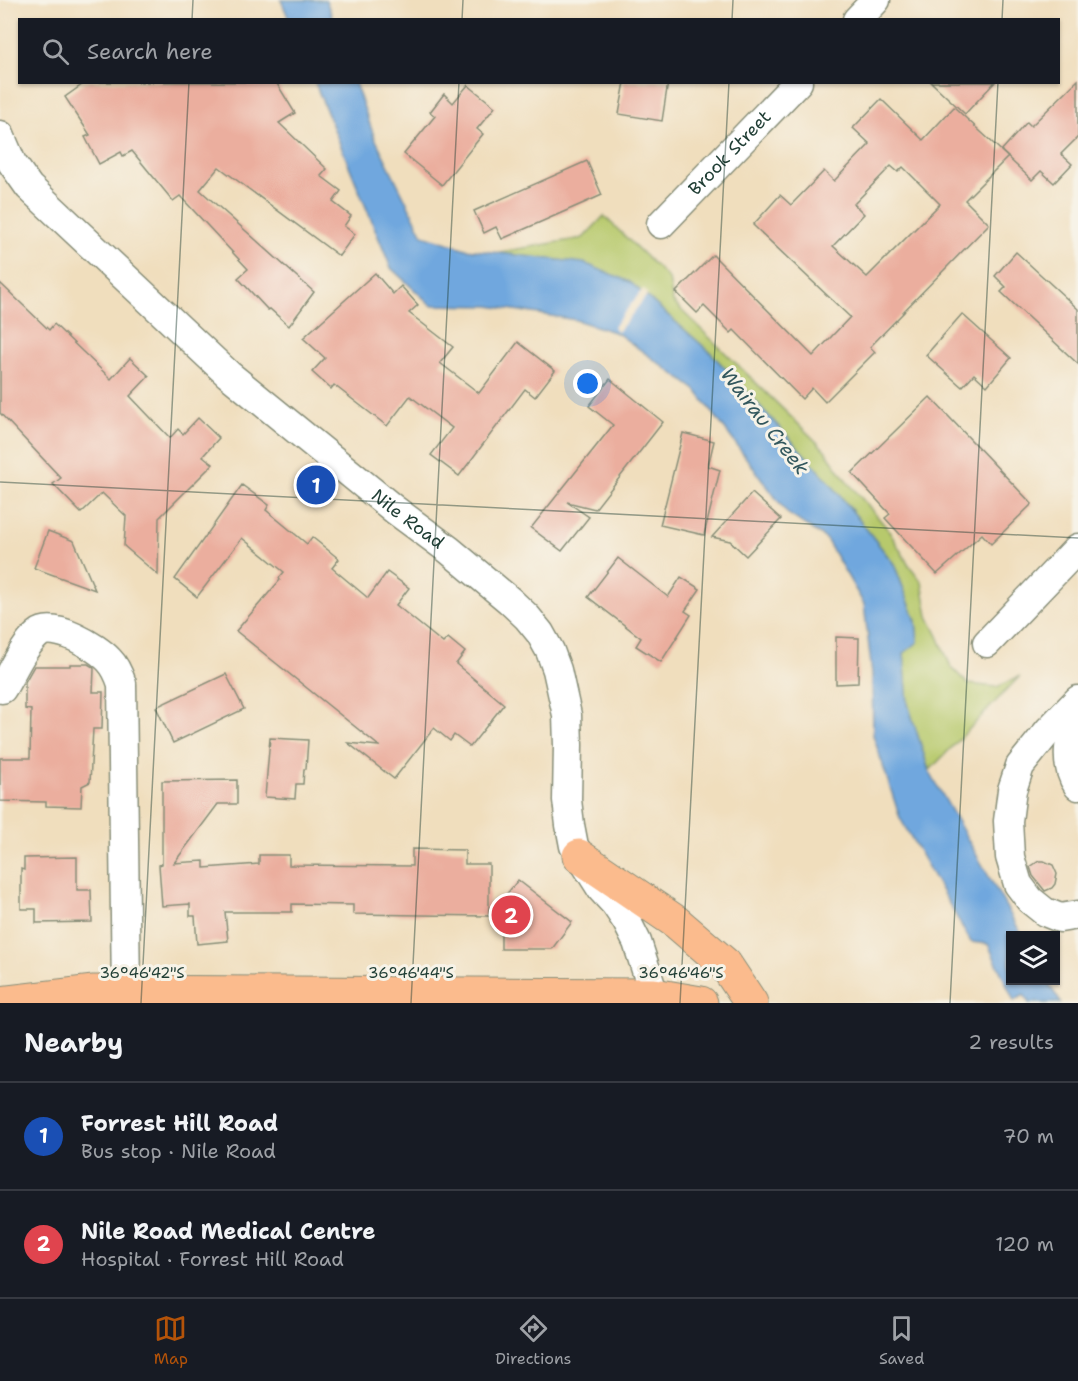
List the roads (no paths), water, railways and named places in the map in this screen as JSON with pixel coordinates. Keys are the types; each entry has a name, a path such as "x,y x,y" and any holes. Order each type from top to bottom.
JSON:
{"main road":[{"path":"579,856 676,922 725,964 752,1003"},
{"path":"0,1003 94,992 654,995 700,1003"}],"street":[{"path":"859,18 876,0"},
{"name":"Brook Street","path":"661,224 796,84"},
{"name":"Nile Road","path":"0,135 12,164 29,187 228,374 395,510 449,550 509,600 534,625 550,651 557,670 567,715 568,808 574,846 627,921 637,942 654,995"},
{"path":"987,643 1078,548"},
{"path":"2,689 25,650 38,634 44,631 66,633 94,648 109,660 118,672 122,684 126,993"},
{"path":"1078,700 1049,730 1020,766 1012,790 1008,821 1010,857 1018,884 1030,900 1045,912 1060,918 1078,915"},
{"path":"1078,711 1070,740 1069,760 1073,779 1078,786"}],"water":[{"path":"281,0 326,0 333,18 289,18"},
{"name":"Wairau Creek","path":"315,84 355,84 374,136 423,235 466,249 584,263 630,282 710,352 827,479 894,564 916,621 918,642 904,653 908,704 929,771 1020,931 1006,931 1006,983 988,944 971,942 900,818 873,735 872,674 864,604 826,539 787,513 696,390 617,333 576,320 489,306 431,305 391,268"},
{"path":"1007,985 1050,985 1061,1003 1029,1003 1024,995 1014,1001"}],"place":[{"name":"Forrest Hill Road","path":"316,485"},
{"name":"Nile Road Medical Centre","path":"511,915"}]}
